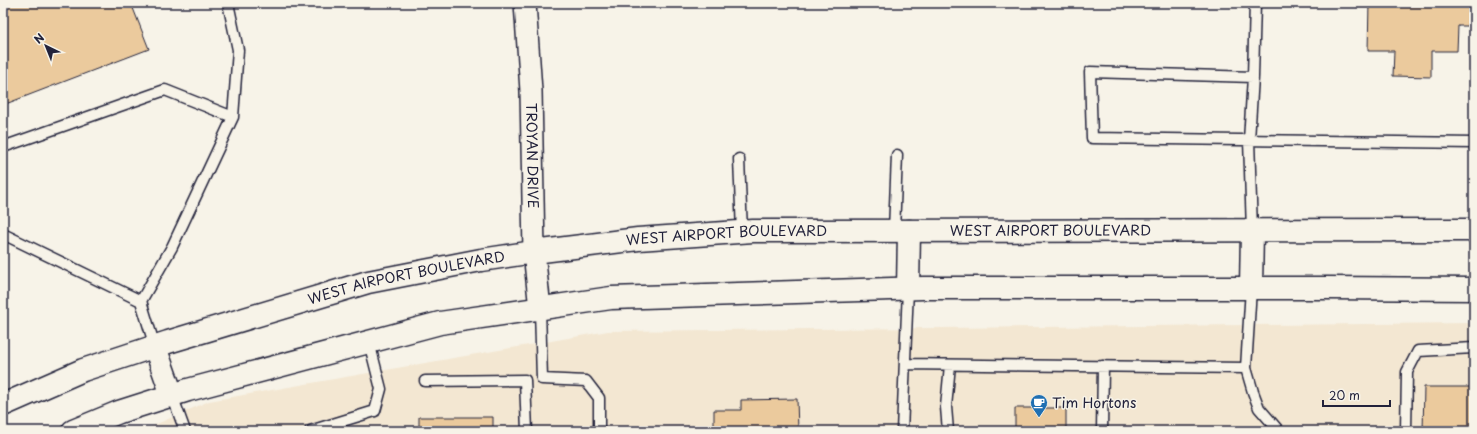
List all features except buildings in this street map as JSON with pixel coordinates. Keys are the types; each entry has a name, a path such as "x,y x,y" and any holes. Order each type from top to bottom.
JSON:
{"main road":[{"name":"WEST AIRPORT BOULEVARD","path":"3,405 83,370 368,282 481,260 638,239 742,232 1474,230"},
{"path":"901,231 908,288"},
{"path":"1250,288 1252,231"},
{"path":"73,431 119,412 172,395 440,323 611,298 908,288 1474,289"},
{"path":"155,347 172,395"}],"street":[{"name":"TROYAN DRIVE","path":"525,3 531,91 534,252 540,309"}],"lane":[{"path":"155,347 141,301 172,247 233,117 238,50 228,3"},
{"path":"1252,231 1249,140 1253,77 1255,3"},
{"path":"1253,77 1090,72 1092,138 1474,143"},
{"path":"3,147 165,90 233,117"},
{"path":"897,155 901,231"},
{"path":"739,159 742,232"},
{"path":"3,234 141,301"},
{"path":"902,431 908,288"},
{"path":"1250,288 1246,368 1259,408 1279,431"},
{"path":"540,309 542,379"},
{"path":"310,431 375,411 381,388 369,342"},
{"path":"1406,431 1407,372 1418,351 1474,348"},
{"path":"905,364 1246,368"},
{"path":"948,431 946,407 950,365"},
{"path":"1102,431 1103,366"},
{"path":"424,381 542,379 586,381 599,398 599,431"},
{"path":"525,380 527,431"},
{"path":"172,395 185,431"}],"shaded area":[{"path":"1474,323 1474,431 141,431 209,401 608,331"}],"place":[{"name":"Tim Hortons","path":"1039,418"}]}
